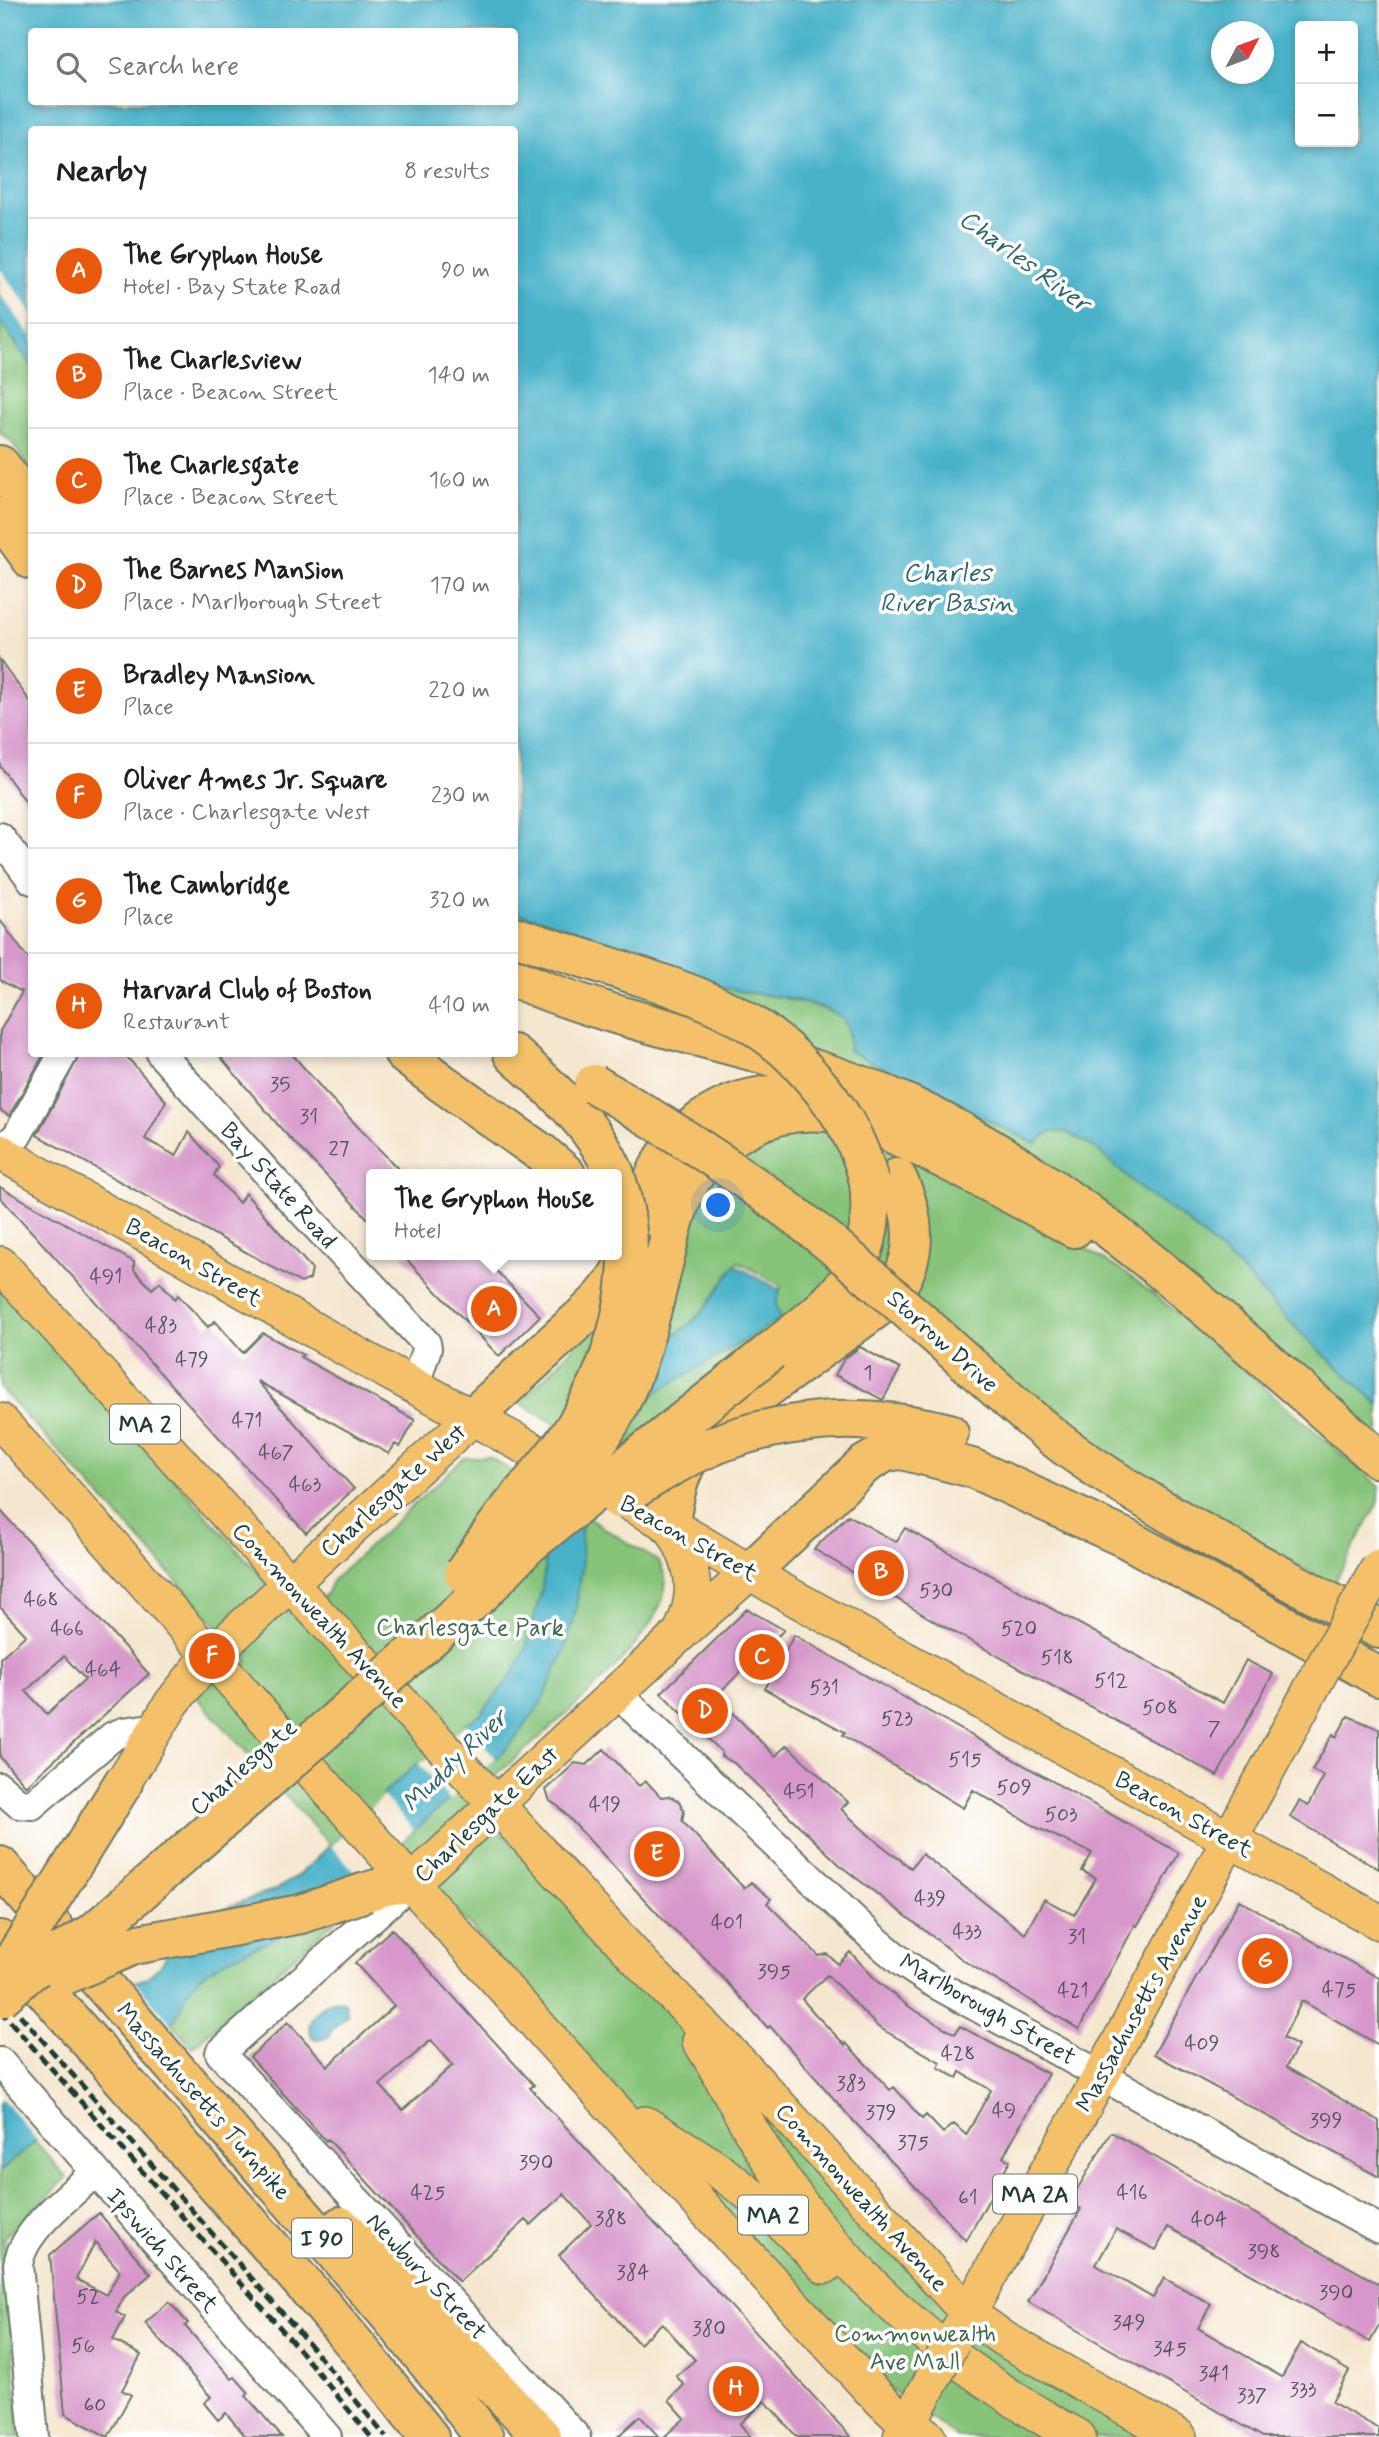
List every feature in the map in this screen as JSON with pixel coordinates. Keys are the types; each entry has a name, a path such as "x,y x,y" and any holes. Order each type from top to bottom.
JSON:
{"highway":[{"path":"0,465 28,504"},
{"path":"0,516 28,554"},
{"path":"518,937 709,1001 758,1029 782,1046 806,1071 838,1111 859,1149 911,1212 913,1243 907,1268 895,1290 881,1305 751,1398 696,1444 676,1484 670,1525"},
{"path":"518,979 591,1006 782,1059 906,1104 989,1146 1106,1226 1379,1459"},
{"name":"Storrow Drive","path":"518,1045 584,1098 673,1131 762,1191 865,1273 1046,1431 1104,1472 1254,1561 1379,1629"},
{"path":"408,1057 560,1169"},
{"path":"518,1057 584,1098 612,1169"},
{"path":"472,1418 602,1298 618,1276 662,1161 678,1140 697,1122 738,1102 782,1094 823,1100 987,1181 1177,1285"},
{"path":"473,1583 592,1451 607,1428 636,1366 680,1202 693,1178 714,1152 739,1131 774,1118 802,1111 853,1117"},
{"path":"473,1583 528,1545 826,1308 839,1294 864,1250 883,1180"},
{"path":"473,1583 506,1513 572,1431 587,1407 612,1351 622,1310 628,1246 622,1197"},
{"path":"582,1316 596,1276 598,1260"},
{"path":"473,1583 695,1452 745,1434 802,1423 852,1420 894,1422 962,1438 1020,1465 1076,1501 1127,1539"},
{"path":"750,1572 864,1465 878,1455 893,1450 943,1459 972,1468 1127,1539 1379,1677"},
{"name":"Charlesgate","path":"0,1998 16,1976 76,1914 473,1583"},
{"path":"16,1976 68,1872 123,1783"},
{"name":"Massachusetts Turnpike","path":"0,1866 404,2332 484,2437"},
{"path":"0,2007 125,1947 301,1914 386,1886 399,1869"},
{"name":"Massachusetts Turnpike","path":"0,1940 362,2352 429,2437"},
{"path":"223,2124 364,2247 542,2437"}],"main road":[{"name":"Beacon Street","path":"0,1152 414,1387 670,1525 1379,1922"},
{"name":"Commonwealth Avenue","path":"0,1264 290,1584 643,1965 740,2063 960,2328 1004,2339 1179,2437"},
{"name":"Charlesgate West","path":"123,1783 186,1684 209,1656 472,1418"},
{"name":"MA 2","path":"0,1421 592,2083 622,2109 744,2189 907,2346 960,2388 1034,2437"},
{"path":"670,1525 692,1569 693,1596 687,1621 680,1634"},
{"name":"Massachusetts Avenue","path":"912,2432 933,2378 1379,1567"},
{"name":"Charlesgate East","path":"399,1869 487,1794 617,1693 750,1572"},
{"name":"Commonwealth Avenue","path":"643,1965 702,2044 770,2162 847,2259 897,2308 969,2367 1015,2400 1078,2437"},
{"path":"592,2083 912,2432"}],"street":[{"path":"0,837 28,875"},
{"path":"0,1152 17,1136 61,1057"},
{"name":"Bay State Road","path":"164,1057 294,1203 426,1343 427,1348 414,1387"},
{"name":"Marlborough Street","path":"617,1693 903,1964 1379,2229"},
{"path":"0,1787 22,1805 32,1805 113,1736 158,1727"},
{"name":"Charlesgate East","path":"220,2053 399,1869"},
{"name":"Newbury Street","path":"220,2053 576,2437"},
{"name":"Ipswich Street","path":"0,2062 327,2437"},
{"path":"34,2437 18,2264 20,2253 32,2232 95,2172"}],"green space":[{"path":"0,321 28,361 28,466 11,441 0,433"},
{"path":"518,912 583,933 621,954 740,991 766,993 827,1010 841,1017 847,1025 850,1039 848,1050 1036,1144 1049,1132 1066,1132 1094,1147 1144,1192 1180,1216 1234,1263 1303,1335 1379,1405 1379,1440 1225,1310 689,1013 649,1001 518,925"},
{"path":"825,1124 1013,1204 1127,1274 1173,1309 1379,1486 1379,1501 1333,1585 1175,1497 873,1299 622,1450 617,1447 636,1413 657,1392 779,1319 776,1305 781,1286 738,1262 694,1320 684,1330 658,1342 574,1434 520,1403 595,1325 701,1183 750,1139"},
{"path":"0,1285 299,1618 326,1594 333,1580 464,1458 489,1457 659,1562 665,1578 665,1588 656,1613 637,1641 581,1700 469,1801 507,1838 931,2294 1159,2437 957,2437 877,2380 443,1896 414,1851 192,2047 135,1983 147,1978 162,1964 168,1952 230,1906 281,1887 305,1870 330,1845 194,1694 248,1661 0,1388"},
{"path":"35,2141 67,2178 4,2237 20,2437 0,2437 0,2172"}],"water":[{"name":"Charles River Basin","path":"0,0 1379,0 1379,1405 1303,1335 1234,1263 1180,1216 1144,1192 1094,1147 1066,1132 1049,1132 1036,1144 848,1050 849,1035 843,1019 816,1005 694,980 621,954 583,933 518,912 518,126 28,126 28,361 0,321"},
{"name":"Muddy River","path":"735,1265 780,1290 776,1305 780,1319 657,1392 627,1426 584,1516 581,1533 582,1567 574,1619 565,1650 541,1703 517,1737 496,1759 334,1903 294,1930 223,1962 198,1979 188,1991 179,2013 171,2023 0,2172 0,2103 135,1982 147,1978 162,1964 168,1952 219,1911 274,1891 298,1876 418,1763 425,1761 465,1724 481,1714 512,1675 525,1651 545,1567 542,1518 658,1342 683,1330 703,1311"},
{"path":"339,2000 345,2003 348,2015 334,2027 328,2037 312,2037 309,2026 313,2017 324,2005"}],"pier":[{"path":"0,269 28,307 28,332 0,294"},
{"path":"465,1724 496,1759 450,1800 418,1763 425,1761"},
{"path":"383,1796 414,1830 362,1878 259,1911 361,1878 331,1846"},
{"path":"134,1981 173,2026 39,2143 2,2098"}],"building":[{"path":"0,660 28,698 28,805 0,766"},
{"path":"0,920 28,958 28,1057 42,1057 9,1116 0,1110 0,1031 22,992 0,980"},
{"path":"78,1057 127,1057 166,1101 145,1139 176,1156 189,1132 219,1167 214,1175 239,1203 245,1193 312,1269 310,1279 301,1283 37,1135"},
{"path":"221,1057 295,1057 398,1169 366,1169 366,1217 284,1132"},
{"path":"0,1187 134,1262 134,1270 152,1289 160,1282 175,1299 178,1295 208,1327 215,1321 243,1353 263,1333 303,1355 300,1357 415,1420 400,1447 395,1444 389,1454 257,1381 354,1489 306,1533 0,1197"},
{"path":"407,1260 486,1260 540,1316 499,1356"},
{"path":"860,1347 900,1369 883,1400 835,1375 844,1359"},
{"path":"0,1510 149,1674 26,1786 0,1757 0,1658 26,1635 0,1607","holes":["64,1656 85,1679 47,1714 26,1691"]},
{"path":"848,1515 896,1542 905,1528 1223,1703 1246,1660 1273,1674 1217,1776 934,1621 814,1549"},
{"path":"747,1609 784,1630 716,1696 775,1756 787,1745 848,1802 841,1809 911,1868 922,1854 1025,1934 1044,1899 1074,1915 1096,1878 1082,1871 1092,1853 1038,1828 973,1790 963,1808 843,1735 845,1732 765,1689 794,1635 1179,1853 1151,1904 1137,1926 1135,1925 1079,2029 967,1963 842,1867 734,1763 721,1756 722,1752 661,1693"},
{"path":"1348,1716 1379,1729 1379,1869 1290,1817 1299,1801 1308,1806 1324,1776 1312,1770 1333,1734 1336,1737"},
{"path":"604,1749 639,1786 646,1781 661,1797 669,1796 679,1801 684,1811 682,1821 744,1888 751,1882 771,1899 767,1903 819,1956 827,1954 838,1964 850,1952 878,1982 908,2006 955,2034 960,2026 1048,2074 1003,2157 1010,2161 966,2241 849,2116 770,2026 768,2028 706,1959 669,1926 559,1807 550,1801 546,1790 575,1763 587,1765","holes":["827,1975 878,2027 940,2062 938,2067 957,2078 960,2072 991,2090 966,2135 954,2124 943,2133 926,2115 922,2119 894,2087 890,2090 802,1999"]},
{"path":"1239,1900 1379,1978 1379,2045 1302,2001 1283,2038 1298,2046 1286,2067 1379,2121 1379,2177 1154,2054"},
{"path":"392,1929 534,2085 530,2088 851,2437 797,2437 765,2401 740,2424 751,2437 664,2437 685,2418 669,2400 684,2385 676,2376 695,2360 662,2323 639,2344 559,2255 591,2224 564,2194 531,2225 526,2220 459,2282 250,2057 288,2022 328,2066 394,2006 355,1963","holes":["431,2040 453,2065 403,2110 380,2085"]},
{"path":"1111,2132 1379,2284 1379,2326 1370,2342 1168,2227 1156,2250 1116,2229 1096,2265 1153,2298 1164,2278 1211,2304 1198,2328 1282,2377 1301,2343 1349,2371 1332,2402 1379,2429 1379,2437 1263,2437 1028,2302 1081,2209 1069,2203"},
{"path":"99,2213 151,2274 124,2297 116,2312 125,2317 113,2340 141,2355 122,2390 131,2395 108,2437 65,2414 50,2255","holes":["95,2242 120,2271 106,2295 76,2279"]},
{"path":"169,2302 188,2323 185,2326 232,2379 235,2377 249,2393 246,2396 282,2437 246,2437 226,2413 218,2420 204,2403 211,2397 145,2323"},
{"path":"640,2416 659,2437 617,2437"}],"railway":[{"path":"0,1992 298,2331 386,2437"},
{"path":"0,2010 291,2340 371,2437"}],"place":[{"name":"The Gryphon House","path":"494,1309"},
{"name":"The Charlesview","path":"881,1573"},
{"name":"Oliver Ames Jr. Square","path":"212,1656"},
{"name":"The Charlesgate","path":"762,1657"},
{"name":"The Barnes Mansion","path":"705,1711"},
{"name":"Bradley Mansion","path":"657,1854"},
{"name":"The Cambridge","path":"1265,1961"},
{"name":"Harvard Club of Boston","path":"736,2389"}],"water label":[{"name":"Charles River","path":"1025,260"}],"park label":[{"name":"Charlesgate Park","path":"470,1627"},
{"name":"Commonwealth Ave Mall","path":"915,2347"}]}
